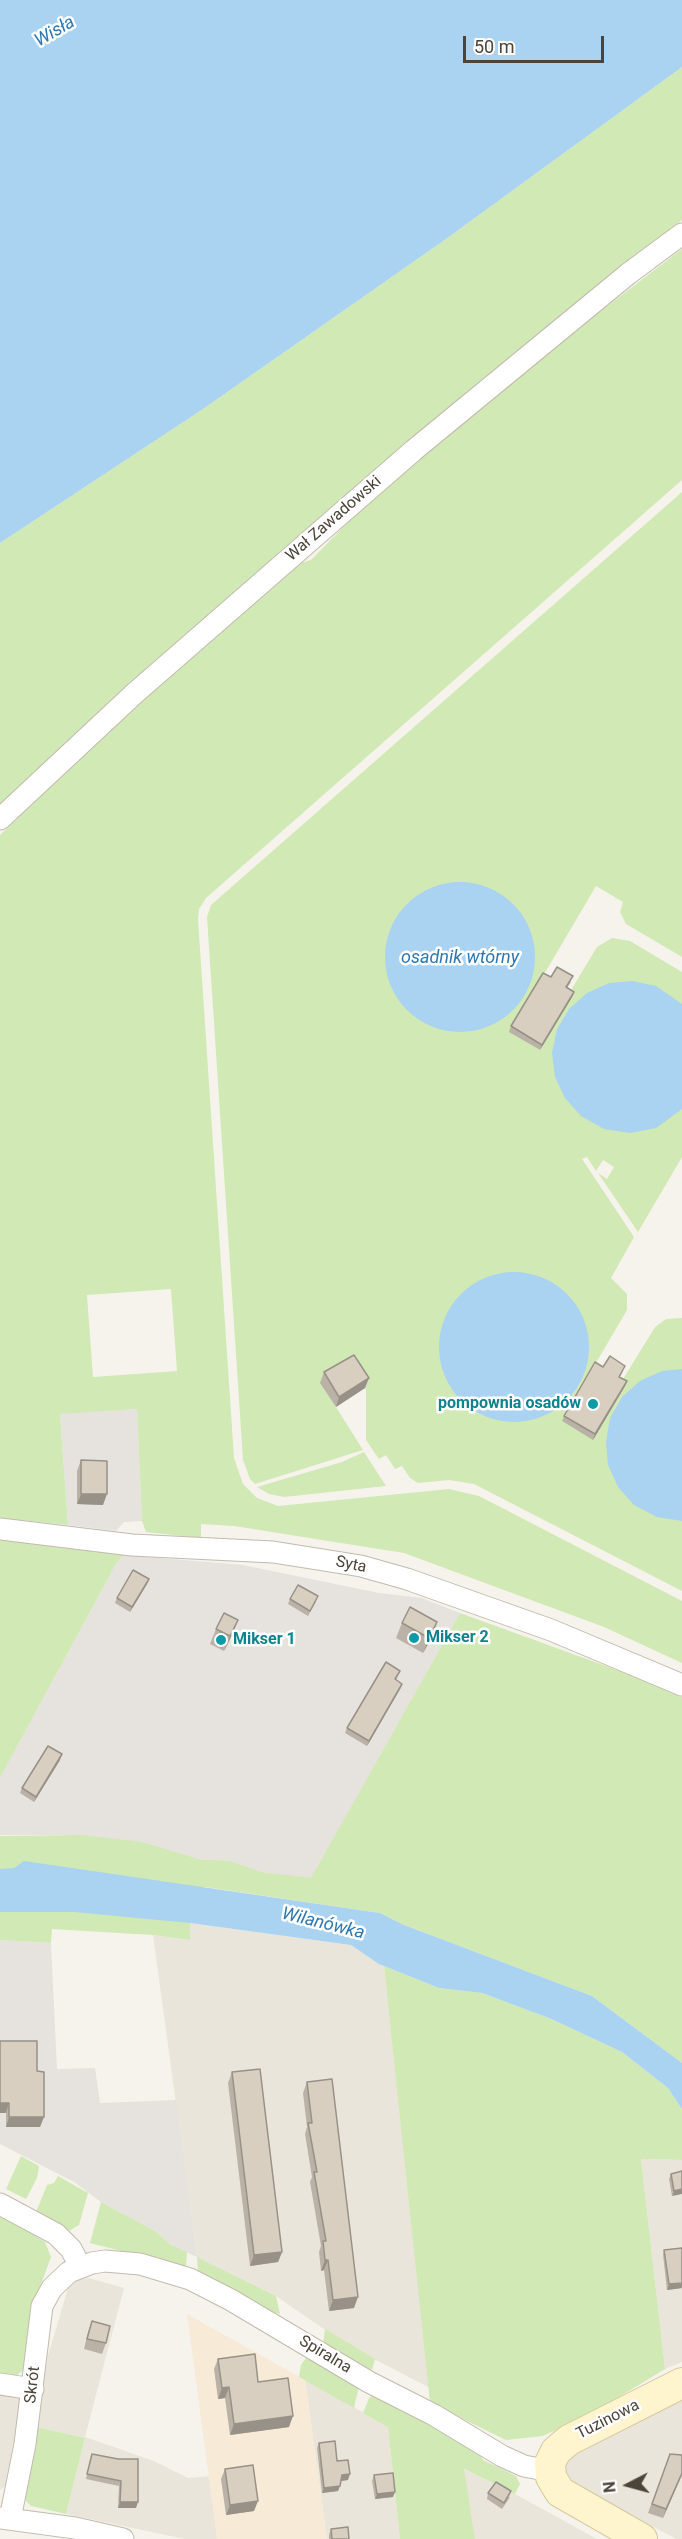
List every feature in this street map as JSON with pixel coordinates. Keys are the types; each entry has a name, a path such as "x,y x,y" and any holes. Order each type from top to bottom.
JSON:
{"street":[{"name":"Wał Zawadowski","path":"0,819 135,693 414,450 628,274 682,234"},
{"name":"Syta","path":"0,1529 132,1545 273,1552 361,1566 407,1579 540,1626 682,1685"},
{"path":"0,2204 56,2234 71,2249 80,2266"},
{"name":"Spiralna","path":"80,2266 105,2261 140,2264 190,2279 231,2300 369,2382 434,2415 502,2456 524,2466 550,2470"},
{"name":"Skrót","path":"5,2518 33,2389 42,2306 60,2279 80,2266"},
{"name":"Tuzinowa","path":"550,2470 552,2456 562,2445 682,2383"},
{"path":"0,2384 33,2389"},
{"path":"550,2470 560,2492 642,2539"},
{"path":"5,2518 75,2528 123,2539"}],"shaded area":[{"path":"137,1409 142,1521 124,1522 116,1531 68,1525 60,1413"},
{"path":"124,1555 243,1565 379,1593 422,1598 460,1613 311,1879 260,1872 231,1861 198,1859 82,1835 0,1835 0,1778 117,1562"},
{"path":"190,1923 351,1945 384,1966 430,2388 347,2345 276,2296 197,2257 153,1935 190,1940"},
{"path":"0,1940 51,1943 57,2069 95,2068 100,2103 176,2100 197,2257 171,2245 155,2231 101,2202 74,2182 0,2144"},
{"path":"641,2159 682,2160 682,2362 665,2369"},
{"path":"89,2278 124,2288 85,2437 154,2461 188,2478 210,2476 217,2539 185,2539 66,2514 85,2438 36,2427 48,2356 68,2288 78,2280"},
{"path":"187,2314 305,2380 327,2539 217,2539"},
{"path":"305,2380 388,2426 400,2539 327,2539"},
{"path":"0,2394 22,2397 5,2486 0,2490"},
{"path":"682,2401 682,2539 676,2539 572,2483 565,2472 567,2459 576,2450"},
{"path":"463,2469 515,2494 597,2539 475,2539"}],"green space":[{"path":"682,67 682,220 477,383 224,603 0,806 0,543 203,409 446,239"},
{"path":"682,249 682,480 206,898 199,909 234,1458 243,1484 257,1498 278,1506 449,1489 479,1496 682,1601 682,1663 604,1627 404,1553 234,1526 201,1524 201,1538 146,1532 142,1521 137,1409 60,1414 68,1525 0,1518 0,835 104,735 297,564 311,560 357,513 521,372","holes":["171,1289 177,1371 93,1377 87,1295"]},
{"path":"682,492 682,957 626,924 620,912 623,902 596,886 510,1032 540,1050 568,995 597,947 612,938 630,941 682,972 682,1157 638,1232 598,1173 607,1179 614,1167 603,1160 596,1171 587,1157 582,1159 634,1237 611,1278 627,1294 627,1310 562,1421 593,1439 620,1384 655,1327 666,1319 682,1318 682,1591 474,1484 449,1480 418,1483 410,1478 402,1466 395,1469 386,1455 379,1459 366,1440 366,1390 351,1365 321,1383 363,1450 255,1484 250,1479 243,1460 207,917 211,905"},
{"path":"364,1452 386,1486 284,1497 269,1494 257,1487 342,1462"},
{"path":"0,1538 120,1552 124,1555 117,1562 0,1778"},
{"path":"460,1613 650,1682 682,1697 682,2063 592,1996 404,1925 380,1913 205,1887 0,1885 0,1836 82,1835 142,1842 198,1859 231,1861 261,1872 311,1878"},
{"path":"0,1895 79,1912 166,1897 190,1923 190,1940 153,1935 52,1929 51,1943 0,1940"},
{"path":"384,1966 439,1988 482,1993 549,2018 622,2052 668,2088 682,2109 682,2160 641,2159 665,2369 591,2414 543,2436 506,2440 430,2403"},
{"path":"21,2156 39,2166 37,2178 26,2199 6,2189"},
{"path":"58,2176 88,2193 79,2225 69,2231 36,2212 47,2185 54,2183"},
{"path":"101,2202 155,2231 171,2245 187,2252 186,2268 90,2243"},
{"path":"0,2214 45,2242 51,2257 33,2306 23,2370 16,2376 0,2376"},
{"path":"197,2257 276,2296 280,2314 258,2308 198,2272"},
{"path":"325,2329 375,2359 372,2370 323,2344"},
{"path":"307,2356 359,2386 354,2408 299,2377 301,2365"},
{"path":"374,2394 478,2450 483,2460 516,2476 520,2484 515,2494 464,2469 475,2539 400,2539 388,2427 363,2413 369,2398"},
{"path":"36,2427 85,2438 66,2514 31,2506 25,2500"}],"water":[{"name":"Wisła","path":"0,0 682,0 682,67 446,239 203,409 0,543"},
{"name":"osadnik wtórny","path":"460,882 489,887 502,894 513,904 523,915 530,928 535,957 530,986 523,999 513,1010 502,1020 489,1027 460,1032 431,1027 418,1020 407,1010 397,999 390,986 385,957 390,928 397,915 407,904 418,894 431,887"},
{"path":"632,981 656,986 682,1004 682,1109 656,1128 630,1133 604,1129 581,1116 565,1098 555,1077 552,1053 557,1029 569,1009 587,993 609,983"},
{"path":"514,1272 543,1277 556,1284 567,1294 577,1305 584,1318 589,1347 584,1376 577,1389 567,1400 556,1410 543,1417 514,1422 485,1417 472,1410 461,1400 451,1389 444,1376 439,1347 444,1318 451,1305 461,1294 472,1284 485,1277"},
{"path":"682,1369 682,1521 657,1517 634,1505 618,1487 608,1465 606,1442 610,1418 622,1397 640,1381 662,1371"},
{"name":"Wilanówka","path":"24,1861 380,1913 404,1925 592,1996 682,2063 682,2109 668,2088 622,2052 549,2018 482,1993 439,1988 379,1964 351,1945 190,1923 74,1912 0,1912 0,1869 14,1868"}],"building":[{"path":"557,967 573,976 566,987 574,992 542,1045 511,1026 543,973 551,977"},
{"path":"354,1355 369,1378 339,1397 324,1372"},
{"name":"pompownia osadów","path":"610,1356 625,1366 619,1377 627,1381 595,1434 564,1416 595,1362 603,1367"},
{"path":"81,1460 107,1461 107,1494 81,1494"},
{"path":"133,1570 149,1579 132,1607 117,1598"},
{"path":"298,1585 318,1596 310,1611 290,1599"},
{"path":"410,1607 437,1622 429,1638 402,1623"},
{"path":"224,1613 238,1620 230,1636 216,1629"},
{"path":"386,1662 400,1671 395,1679 402,1684 369,1741 347,1728"},
{"path":"48,1746 62,1754 36,1797 22,1788"},
{"path":"0,2041 37,2041 37,2071 44,2072 44,2117 9,2117 9,2103 0,2103"},
{"path":"260,2069 282,2252 254,2255 232,2072"},
{"path":"332,2079 358,2297 333,2300 328,2260 325,2260 323,2241 326,2241 308,2123 312,2123 307,2082"},
{"path":"682,2171 682,2189 674,2191 671,2174"},
{"path":"682,2248 682,2283 669,2284 664,2250"},
{"path":"92,2321 110,2326 106,2343 87,2339"},
{"path":"255,2354 258,2382 288,2378 293,2416 234,2424 229,2387 222,2388 218,2359"},
{"path":"335,2441 337,2461 348,2460 350,2474 342,2475 340,2486 324,2488 319,2443"},
{"path":"92,2454 118,2459 138,2459 138,2502 120,2502 121,2481 87,2474"},
{"path":"670,2454 682,2455 682,2473 666,2509 652,2504"},
{"path":"253,2465 258,2501 230,2505 225,2469"},
{"path":"393,2473 395,2492 377,2494 374,2475"},
{"path":"496,2482 511,2491 504,2503 488,2493"},
{"path":"348,2527 349,2539 332,2539 331,2529"}],"place":[{"name":"pompownia osadów","path":"593,1404"},
{"name":"Mikser 2","path":"414,1638"},
{"name":"Mikser 1","path":"221,1640"}]}
